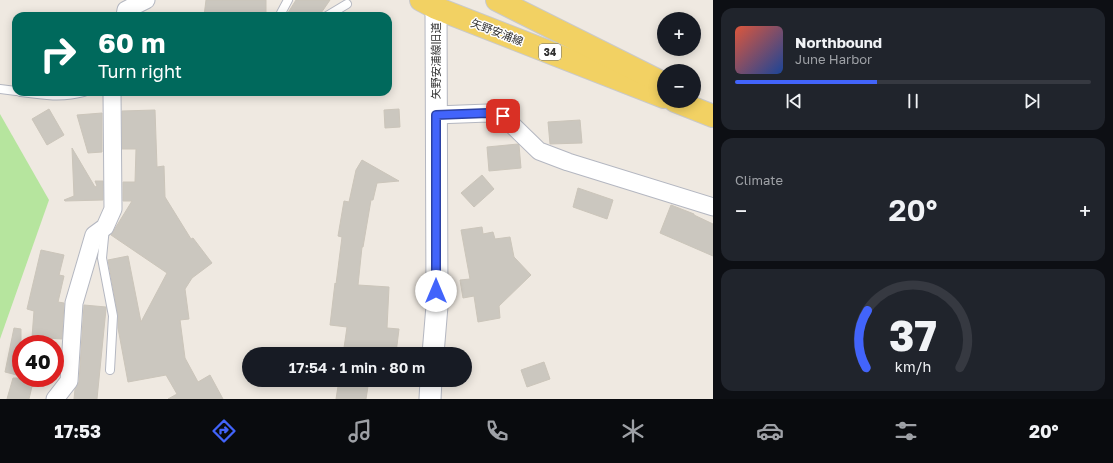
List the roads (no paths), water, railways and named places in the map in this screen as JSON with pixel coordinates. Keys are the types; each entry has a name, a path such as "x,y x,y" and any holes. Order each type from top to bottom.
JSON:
{"main road":[{"name":"34","path":"497,0 657,80"},
{"name":"矢野安浦線","path":"431,3 657,94"},
{"path":"701,103 713,109"},
{"path":"693,108 713,116"}],"street":[{"path":"126,12 126,10 146,0"},
{"name":"矢野安浦線旧道","path":"431,3 436,115 437,306 434,347"},
{"path":"55,399 69,381 74,303 94,235 105,227 113,209 112,96"},
{"path":"436,115 488,113 503,116 539,151 568,162 713,207"},
{"path":"430,399 431,387"}],"lane":[{"path":"282,12 288,0"},
{"path":"333,12 346,4"},
{"path":"0,90 12,92"},
{"path":"105,227 102,258 113,316 110,370"}]}
